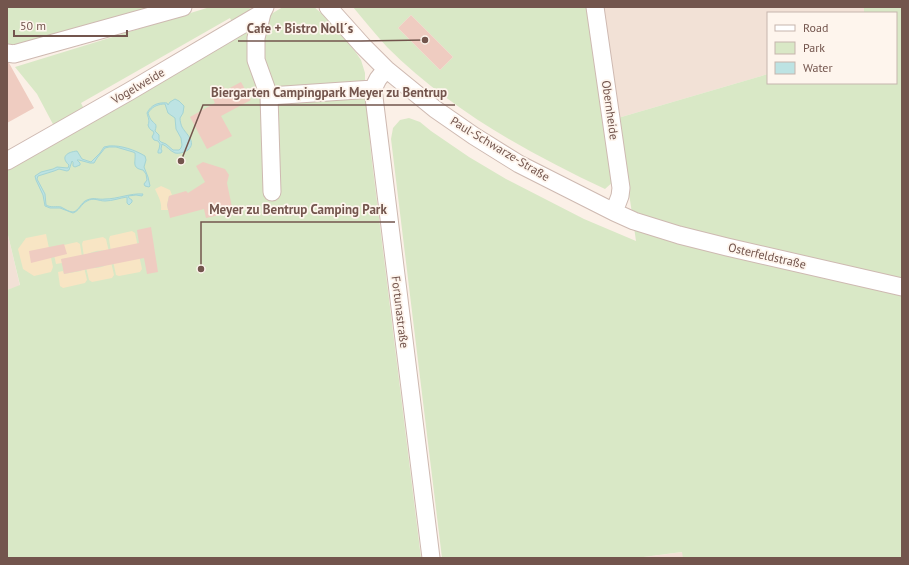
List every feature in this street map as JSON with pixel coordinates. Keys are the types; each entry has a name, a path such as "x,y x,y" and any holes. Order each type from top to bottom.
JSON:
{"street":[{"path":"7,53 14,54 182,7"},
{"name":"Paul-Schwarze-Straße","path":"328,7 386,69 435,109 474,136 519,164 634,221"},
{"name":"Obernheide","path":"595,7 621,188 620,196 614,212"},
{"path":"263,10 256,38 256,60 268,96 272,192"},
{"name":"Vogelweide","path":"7,161 130,91 263,10"},
{"path":"268,96 373,89 378,79 386,69"},
{"name":"Fortunastraße","path":"373,89 431,558"},
{"name":"Osterfeldstraße","path":"634,221 727,248 902,286"}],"shaded area":[{"path":"601,7 864,7 864,12 767,12 767,74 618,118"},
{"path":"7,231 20,286 7,290"},
{"path":"683,552 683,558 636,558"}],"green space":[{"path":"7,7 156,7 22,46 7,45"},
{"path":"210,7 247,7 254,10 234,26 230,18 81,103 85,111 55,128 37,94 15,67"},
{"path":"283,7 314,7 326,17 352,47 361,60 365,73 371,153 421,558 7,558 7,290 20,285 7,231 7,168"},
{"path":"353,7 587,7 614,181 605,189 575,175 518,144 462,109 436,90 387,47","holes":["411,15 453,57 440,70 398,28"]},
{"path":"864,7 902,7 902,558 683,558 682,552 636,558 442,558 391,139 393,128 400,120 409,118 420,122 469,157 506,179 584,219 636,241 618,118 767,74 767,84 897,84 897,12 864,12"}],"sand":[{"path":"161,186 170,190 172,195 169,196 167,205 168,210 161,210 160,202 155,189"},
{"path":"132,231 135,233 138,247 111,252 110,236"},
{"path":"46,234 53,267 51,272 34,276 23,269 18,249 26,238"},
{"path":"103,237 106,239 109,252 96,251 89,253 84,257 83,241"},
{"path":"77,242 80,244 82,257 61,259 62,263 56,264 53,250 55,247"},
{"path":"139,255 142,269 140,272 119,276 116,275 113,261"},
{"path":"111,262 114,275 112,278 92,282 89,280 86,267 99,268"},
{"path":"84,267 87,280 85,283 63,288 60,286 58,272 63,271 64,274 81,271"}],"water":[{"path":"175,99 184,106 180,122 190,138 191,144 188,150 182,153 175,153 162,144 162,151 161,153 158,153 160,144 152,137 154,133 148,125 149,120 147,113 151,108 155,105 164,103 167,103 168,105","holes":["165,104 168,113 175,118 176,129 181,138 182,145 179,150 173,150 159,140 159,135 155,131 156,125 148,113 154,107"]},
{"path":"118,146 128,148 145,156 146,160 144,167 150,186 145,186 144,184 147,180 146,174 143,170 135,166 135,153 116,147 109,147 105,148 94,163 77,160 80,165 75,167 73,166 72,161 69,170 59,169 38,176 37,179 45,194 46,205 48,206 61,207 73,212 77,210 85,201 94,199 85,202 77,211 73,213 60,208 50,208 45,206 43,195 35,176 41,172 57,167 68,168 69,165 65,160 65,157 70,152 77,151 82,159 91,162 104,147"},
{"path":"143,194 142,196 128,196 132,200 129,205 127,203 127,197 108,201 94,199 110,199 129,195"}],"building":[{"path":"411,15 453,57 440,70 398,28"},
{"path":"7,63 9,63 34,108 7,123"},
{"path":"241,82 251,100 221,116 232,136 207,149 190,117 215,103 210,93 223,86 226,90"},
{"path":"203,162 225,169 229,175 227,183 233,212 206,218 204,209 170,218 167,205 169,196 186,191 188,193 205,182 196,166"},
{"path":"151,227 158,272 147,274 144,258 64,274 61,259 139,243 137,230"},
{"path":"64,244 67,254 31,263 29,251"}],"place":[{"name":"Cafe + Bistro Noll´s","path":"425,40"},
{"name":"Biergarten Campingpark Meyer zu Bentrup","path":"181,161"},
{"name":"Meyer zu Bentrup Camping Park","path":"201,269"}]}
